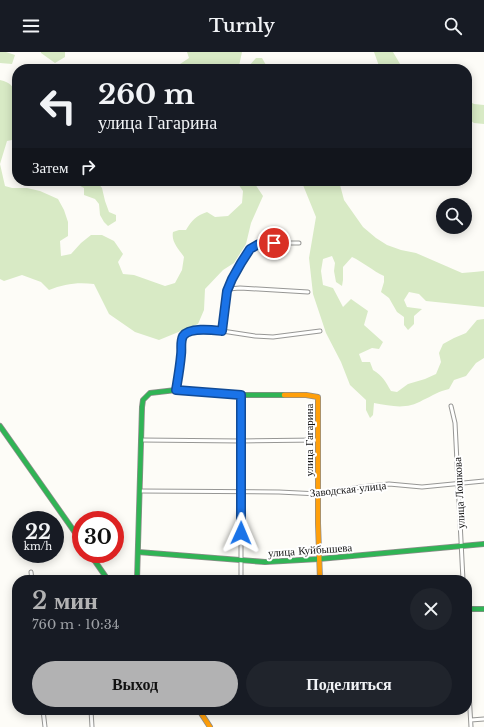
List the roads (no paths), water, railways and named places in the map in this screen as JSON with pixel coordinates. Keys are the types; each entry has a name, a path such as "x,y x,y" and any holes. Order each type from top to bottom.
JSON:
{"street":[{"path":"222,331 228,289 232,279 250,249 262,243 299,243"},
{"path":"228,289 240,288 308,292"},
{"path":"176,390 182,354 181,342 184,335 189,331 209,329 255,336 273,337 320,331"},
{"name":"улица Гагарина","path":"141,440 143,400 150,393 176,390 241,395 306,395 318,397 320,575"},
{"path":"241,395 242,575"},
{"name":"улица Лошкова","path":"451,406 455,423 463,575"},
{"path":"0,426 72,528"},
{"path":"137,575 141,440 318,440"},
{"name":"Заводская улица","path":"140,490 319,494 389,484 422,487 484,480"},
{"name":"улица Куйбышева","path":"138,552 265,562 319,559 484,544"},
{"path":"96,563 105,575"},
{"path":"472,609 484,608"},
{"path":"44,715 45,727"},
{"path":"91,715 92,727"},
{"path":"202,715 210,727"},
{"path":"471,715 471,727"},
{"path":"471,720 484,719"}]}
